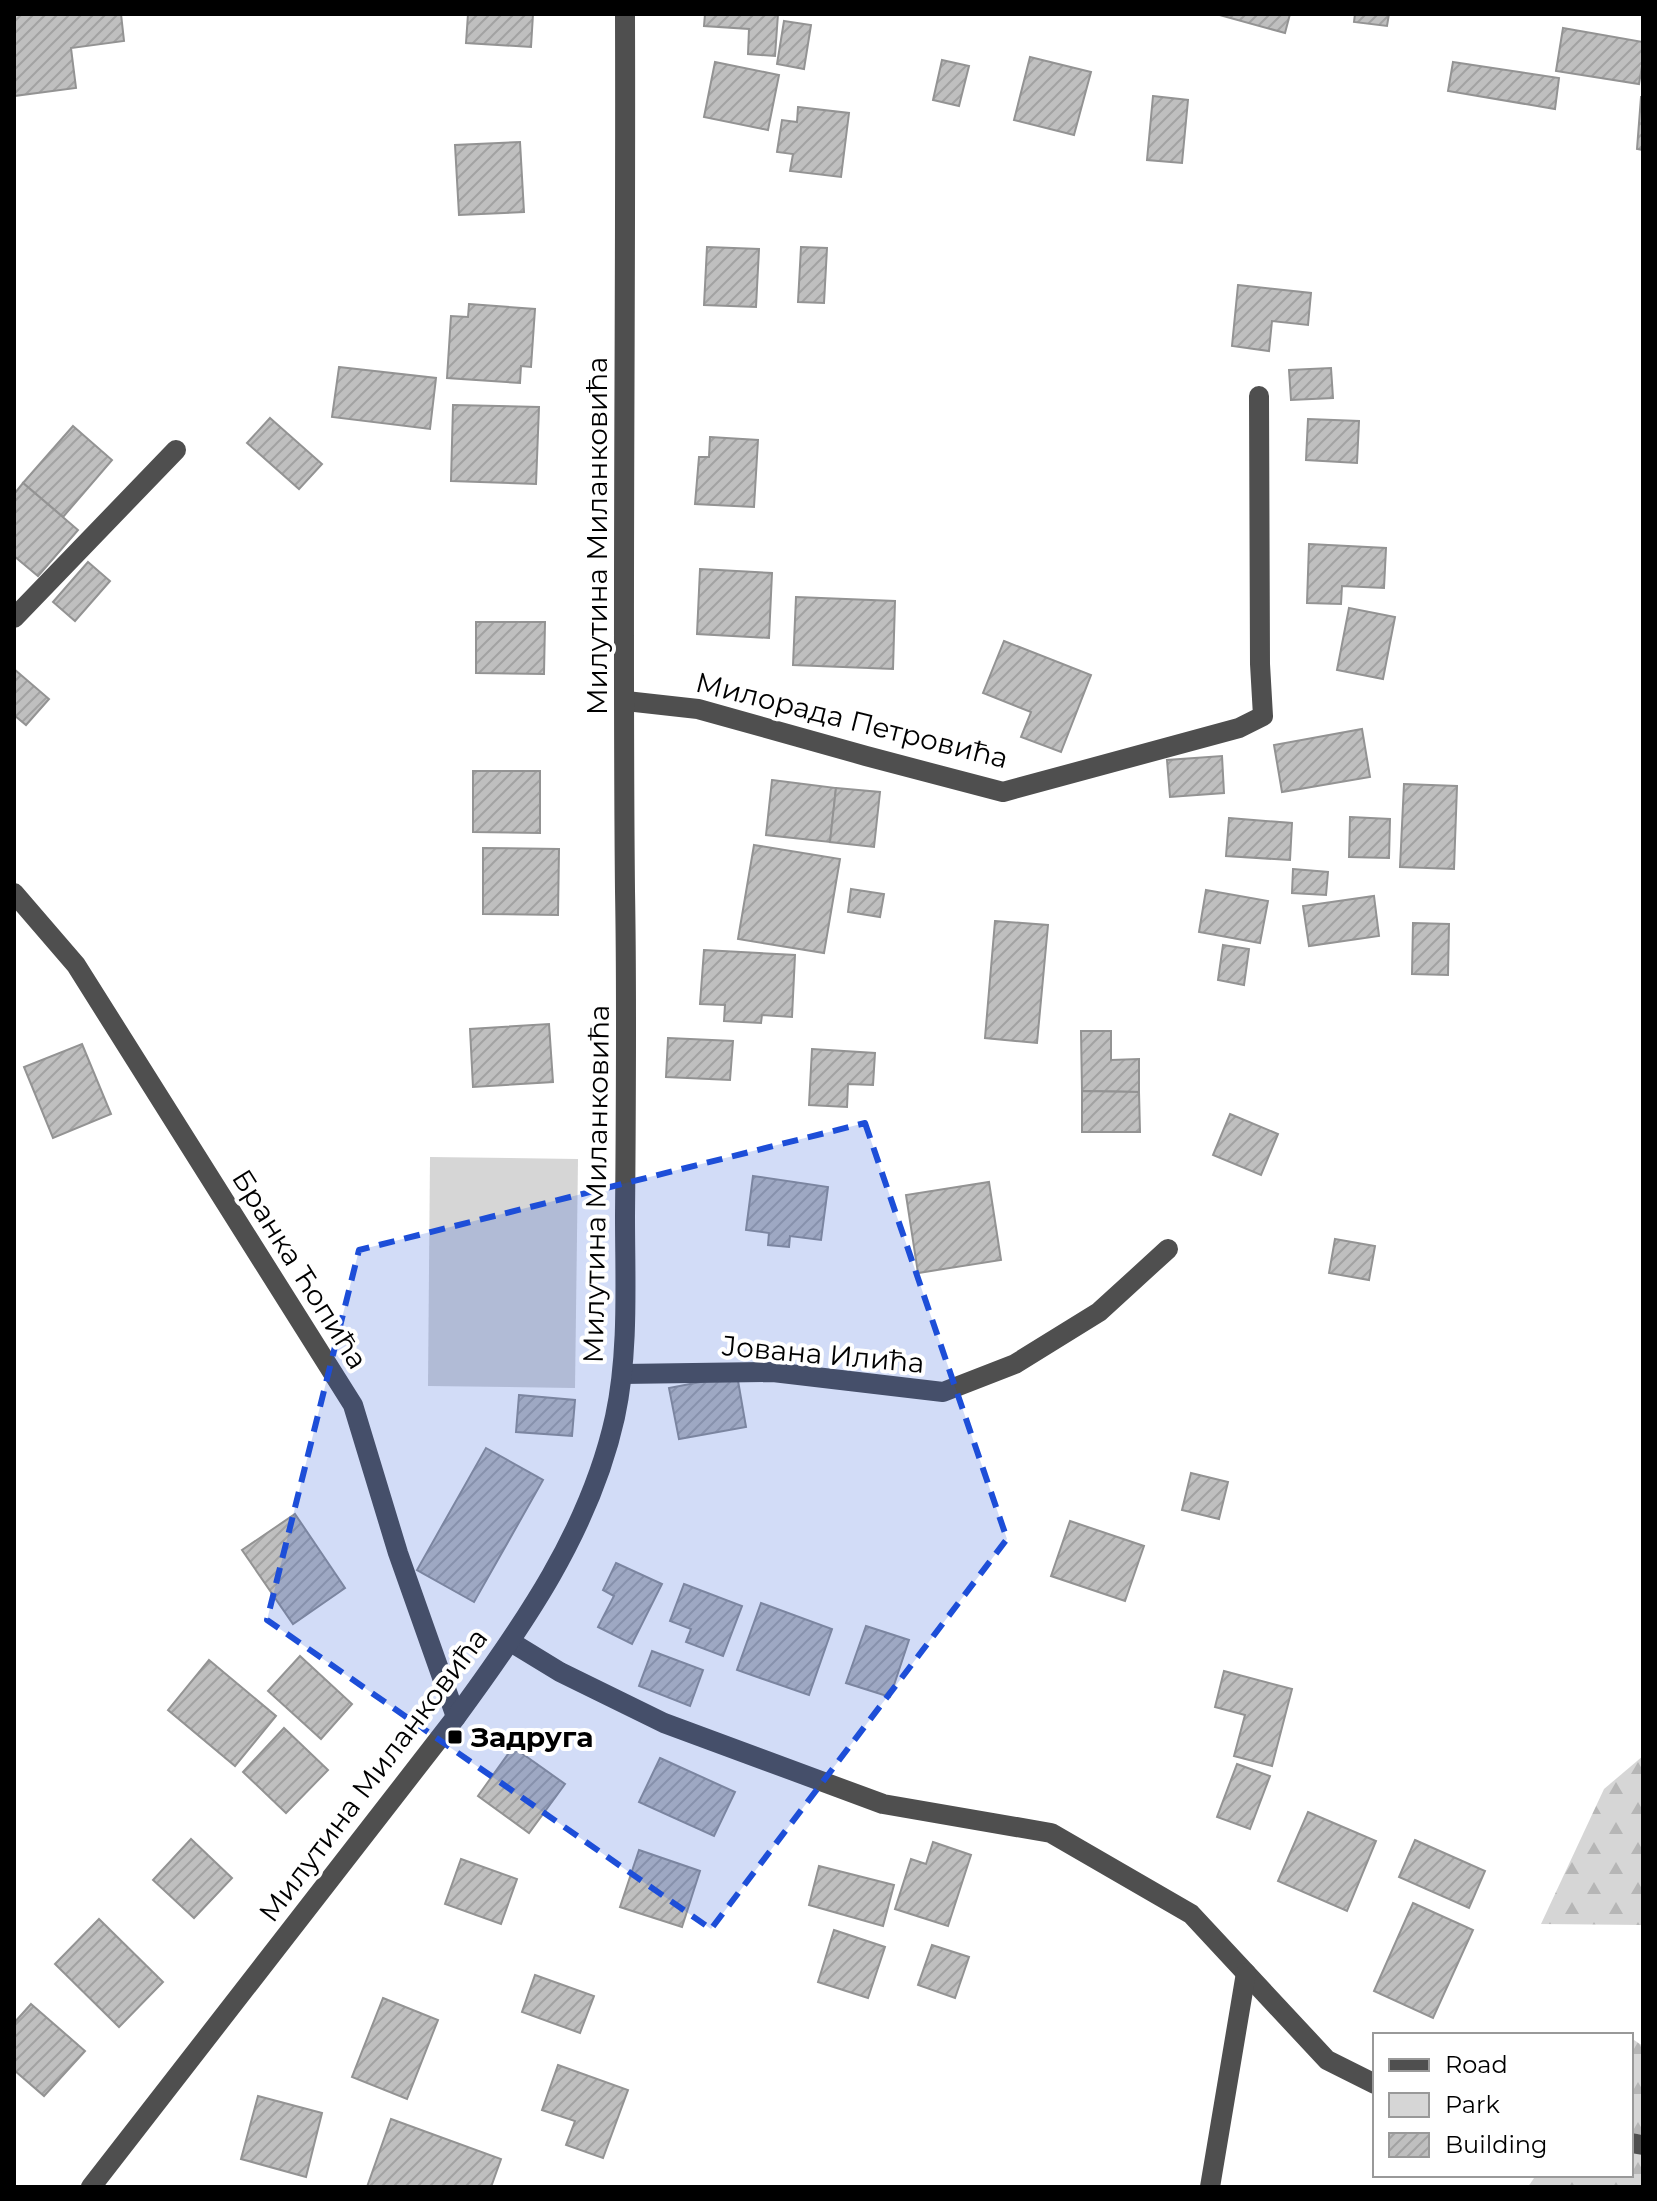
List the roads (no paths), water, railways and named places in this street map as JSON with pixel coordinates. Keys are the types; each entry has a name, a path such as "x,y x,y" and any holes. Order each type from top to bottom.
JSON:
{"street":[{"name":"Милутина Миланковића","path":"91,2187 511,1642 548,1582 582,1514 607,1448 615,1416 622,1374 625,1292 627,1039 624,806 625,14"},
{"name":"Милорада Петровића","path":"626,701 698,709 1003,792 1239,728 1263,716 1259,396"},
{"path":"14,618 176,450"},
{"name":"Бранка Ћопића","path":"14,893 76,965 353,1405 398,1553 456,1717"},
{"name":"Јована Илића","path":"622,1374 773,1372 943,1392 1015,1364 1099,1312 1168,1249"},
{"path":"511,1642 560,1672 664,1723 883,1804 1051,1833 1191,1914 1327,2060 1373,2083"},
{"path":"1210,2187 1246,1973"}],"place":[{"name":"Задруга","path":"455,1737"}]}
